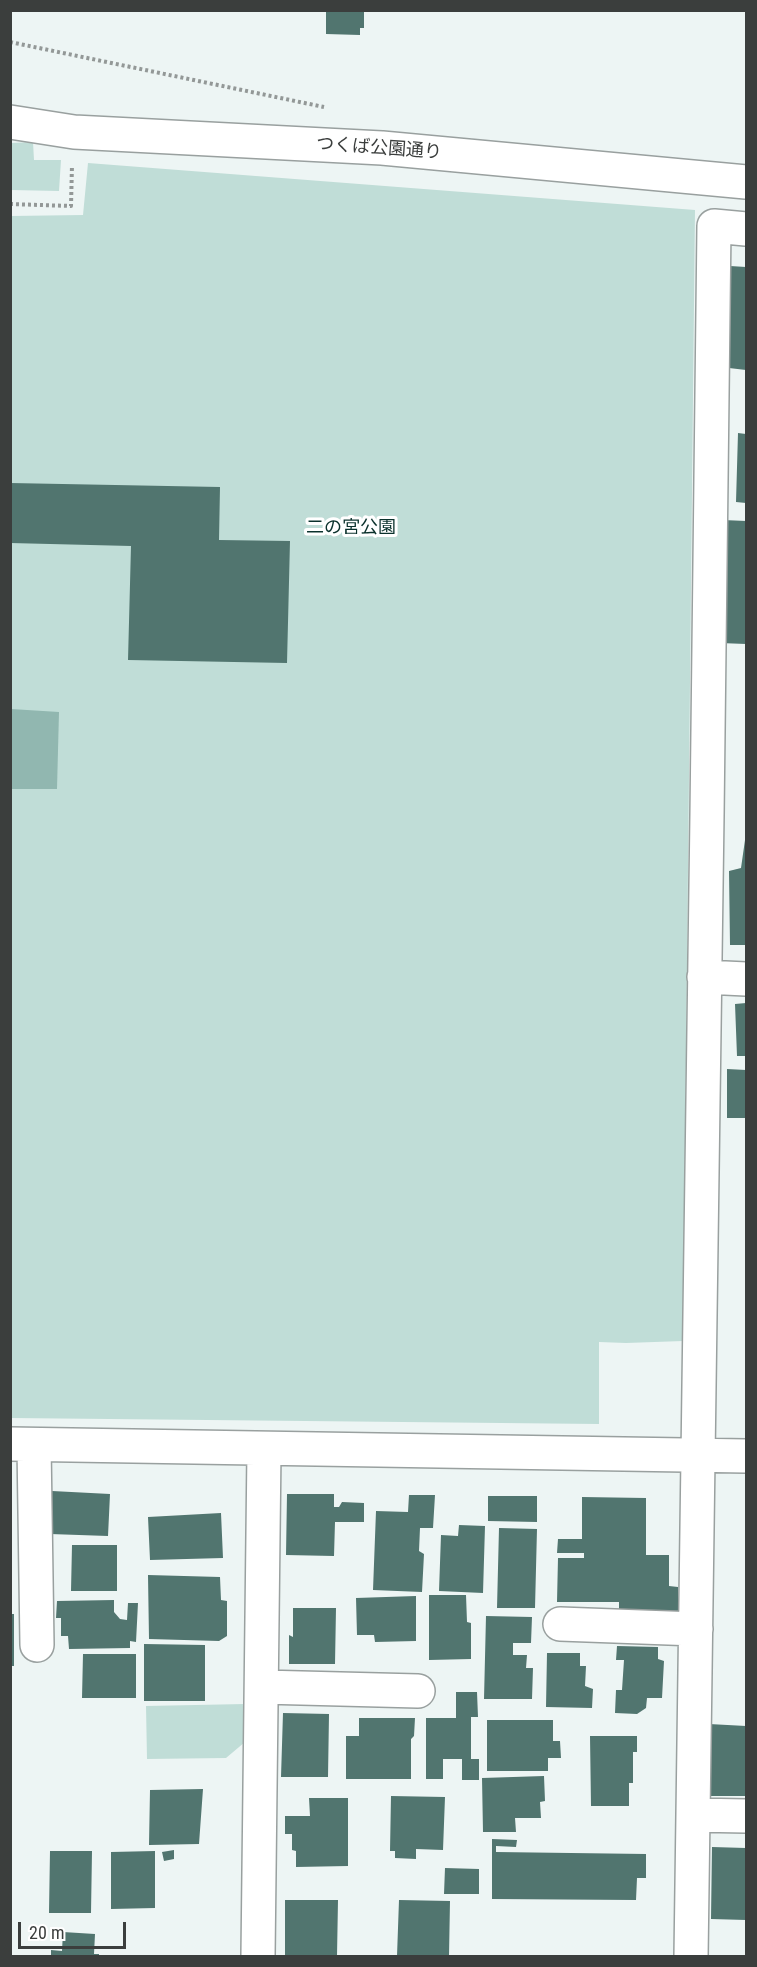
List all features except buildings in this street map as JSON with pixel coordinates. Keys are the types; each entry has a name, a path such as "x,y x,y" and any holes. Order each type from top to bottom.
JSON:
{"street":[{"name":"つくば公園通り","path":"10,122 74,132 382,148 747,182"},
{"path":"691,1956 714,226 747,229"},
{"path":"704,977 747,979"},
{"path":"37,1645 22,1445 747,1455"},
{"path":"258,1956 264,1450"},
{"path":"560,1624 696,1629"},
{"path":"262,1687 418,1691"},
{"path":"693,1815 747,1816"}],"path":[{"path":"10,42 335,110"},
{"path":"10,204 71,206 74,132"}],"green space":[{"path":"33,142 34,160 61,160 59,191 11,190 11,143"},
{"name":"二の宮公園","path":"88,163 695,210 683,1341 599,1342 599,1424 11,1418 11,216 83,215"},
{"path":"245,1704 245,1742 226,1758 147,1759 146,1706"}],"shaded area":[{"path":"11,709 59,712 57,789 11,789"}]}
